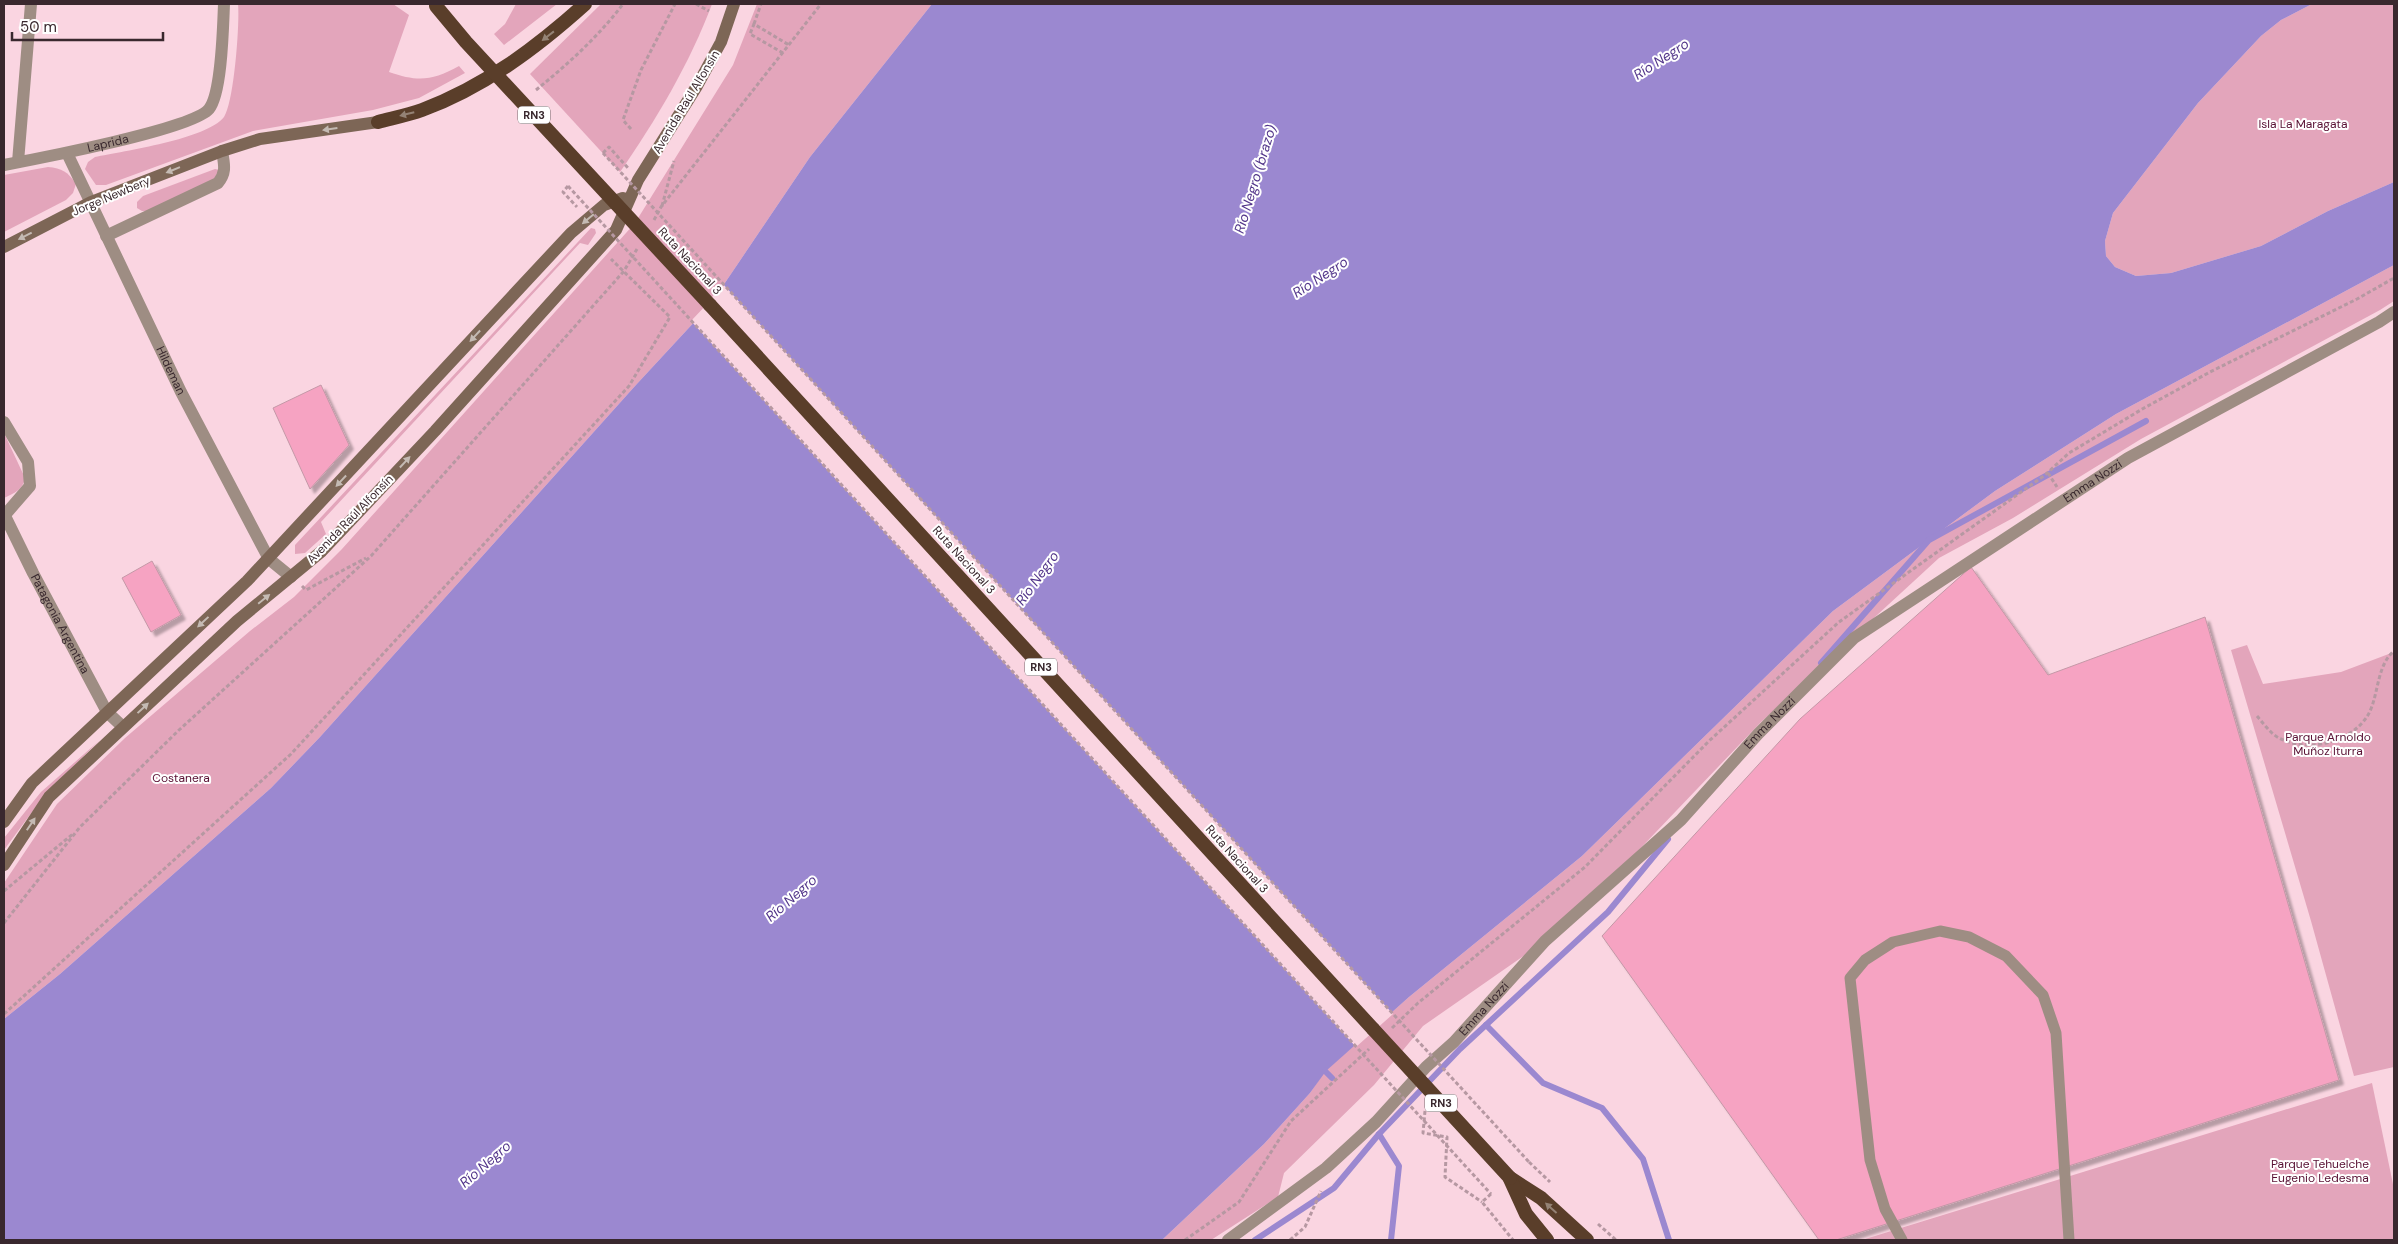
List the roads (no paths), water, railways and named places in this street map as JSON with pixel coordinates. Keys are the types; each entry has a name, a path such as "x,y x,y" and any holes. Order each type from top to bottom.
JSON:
{"highway":[{"name":"Ruta Nacional 3","path":"435,4 473,49 704,298 1510,1178"},
{"path":"378,122 421,111 460,94 508,67 585,4"},
{"name":"RN3","path":"1510,1178 1526,1214 1547,1240"},
{"name":"RN3","path":"1510,1178 1541,1198 1587,1240"}],"main road":[{"name":"Avenida Raúl Alfonsín","path":"4,865 49,797 237,621 322,551 616,230 638,180 697,86 721,42 734,4"},
{"name":"Jorge Newbery","path":"4,247 91,202 222,150 260,139 378,122"},
{"path":"4,822 32,783 269,559 531,276 587,219 604,205 630,195"}],"street":[{"path":"18,162 31,4"},
{"name":"Laprida","path":"4,164 67,153 189,122 209,109 218,84 224,4"},
{"path":"106,236 218,183 225,170 222,150"},
{"name":"Hildeman","path":"67,153 181,392 269,559 291,577"},
{"name":"Emma Nozzi","path":"1228,1240 1326,1168 1376,1122 1426,1068 1454,1042 1546,941 1681,820 1758,734 1854,638 2128,458 2379,322 2394,312"},
{"name":"Patagonia Argentina","path":"4,422 28,462 30,486 5,516 33,574 108,712 123,727"}],"lane":[{"path":"1902,1240 1886,1209 1870,1160 1850,978 1865,960 1893,942 1940,931 1969,937 2006,956 2043,995 2056,1033 2069,1240"}],"water":[{"path":"932,4 2312,4 2281,20 2261,36 2198,103 2113,213 2105,241 2106,256 2115,267 2136,276 2171,273 2261,246 2328,211 2394,182 2394,265 2116,414 1995,491 1833,611 1582,856 1409,997 1326,1071 1310,1093 1264,1144 1162,1240 4,1240 4,1019 60,974 271,788 320,737 710,305 810,157"}],"waterway":[{"path":"1821,663 1929,540 2146,421"},
{"path":"1255,1240 1334,1188 1379,1134 1460,1049 1608,912 1668,839"},
{"path":"1486,1025 1543,1083 1602,1108 1643,1159 1669,1240"},
{"path":"1325,1071 1332,1078"},
{"path":"1379,1134 1399,1166 1391,1240"}],"water label":[{"name":"Río Negro","path":"1661,59"},
{"name":"Río Negro (brazo)","path":"1255,179"},
{"name":"Río Negro","path":"1320,277"},
{"name":"Río Negro","path":"1037,578"},
{"name":"Río Negro","path":"791,898"},
{"name":"Río Negro","path":"485,1164"}],"park label":[{"name":"Isla La Maragata","path":"2303,124"},
{"name":"Parque Arnoldo Muñoz Iturra","path":"2328,744"},
{"name":"Costanera","path":"181,778"},
{"name":"Parque Tehuelche Eugenio Ledesma","path":"2320,1171"}]}
